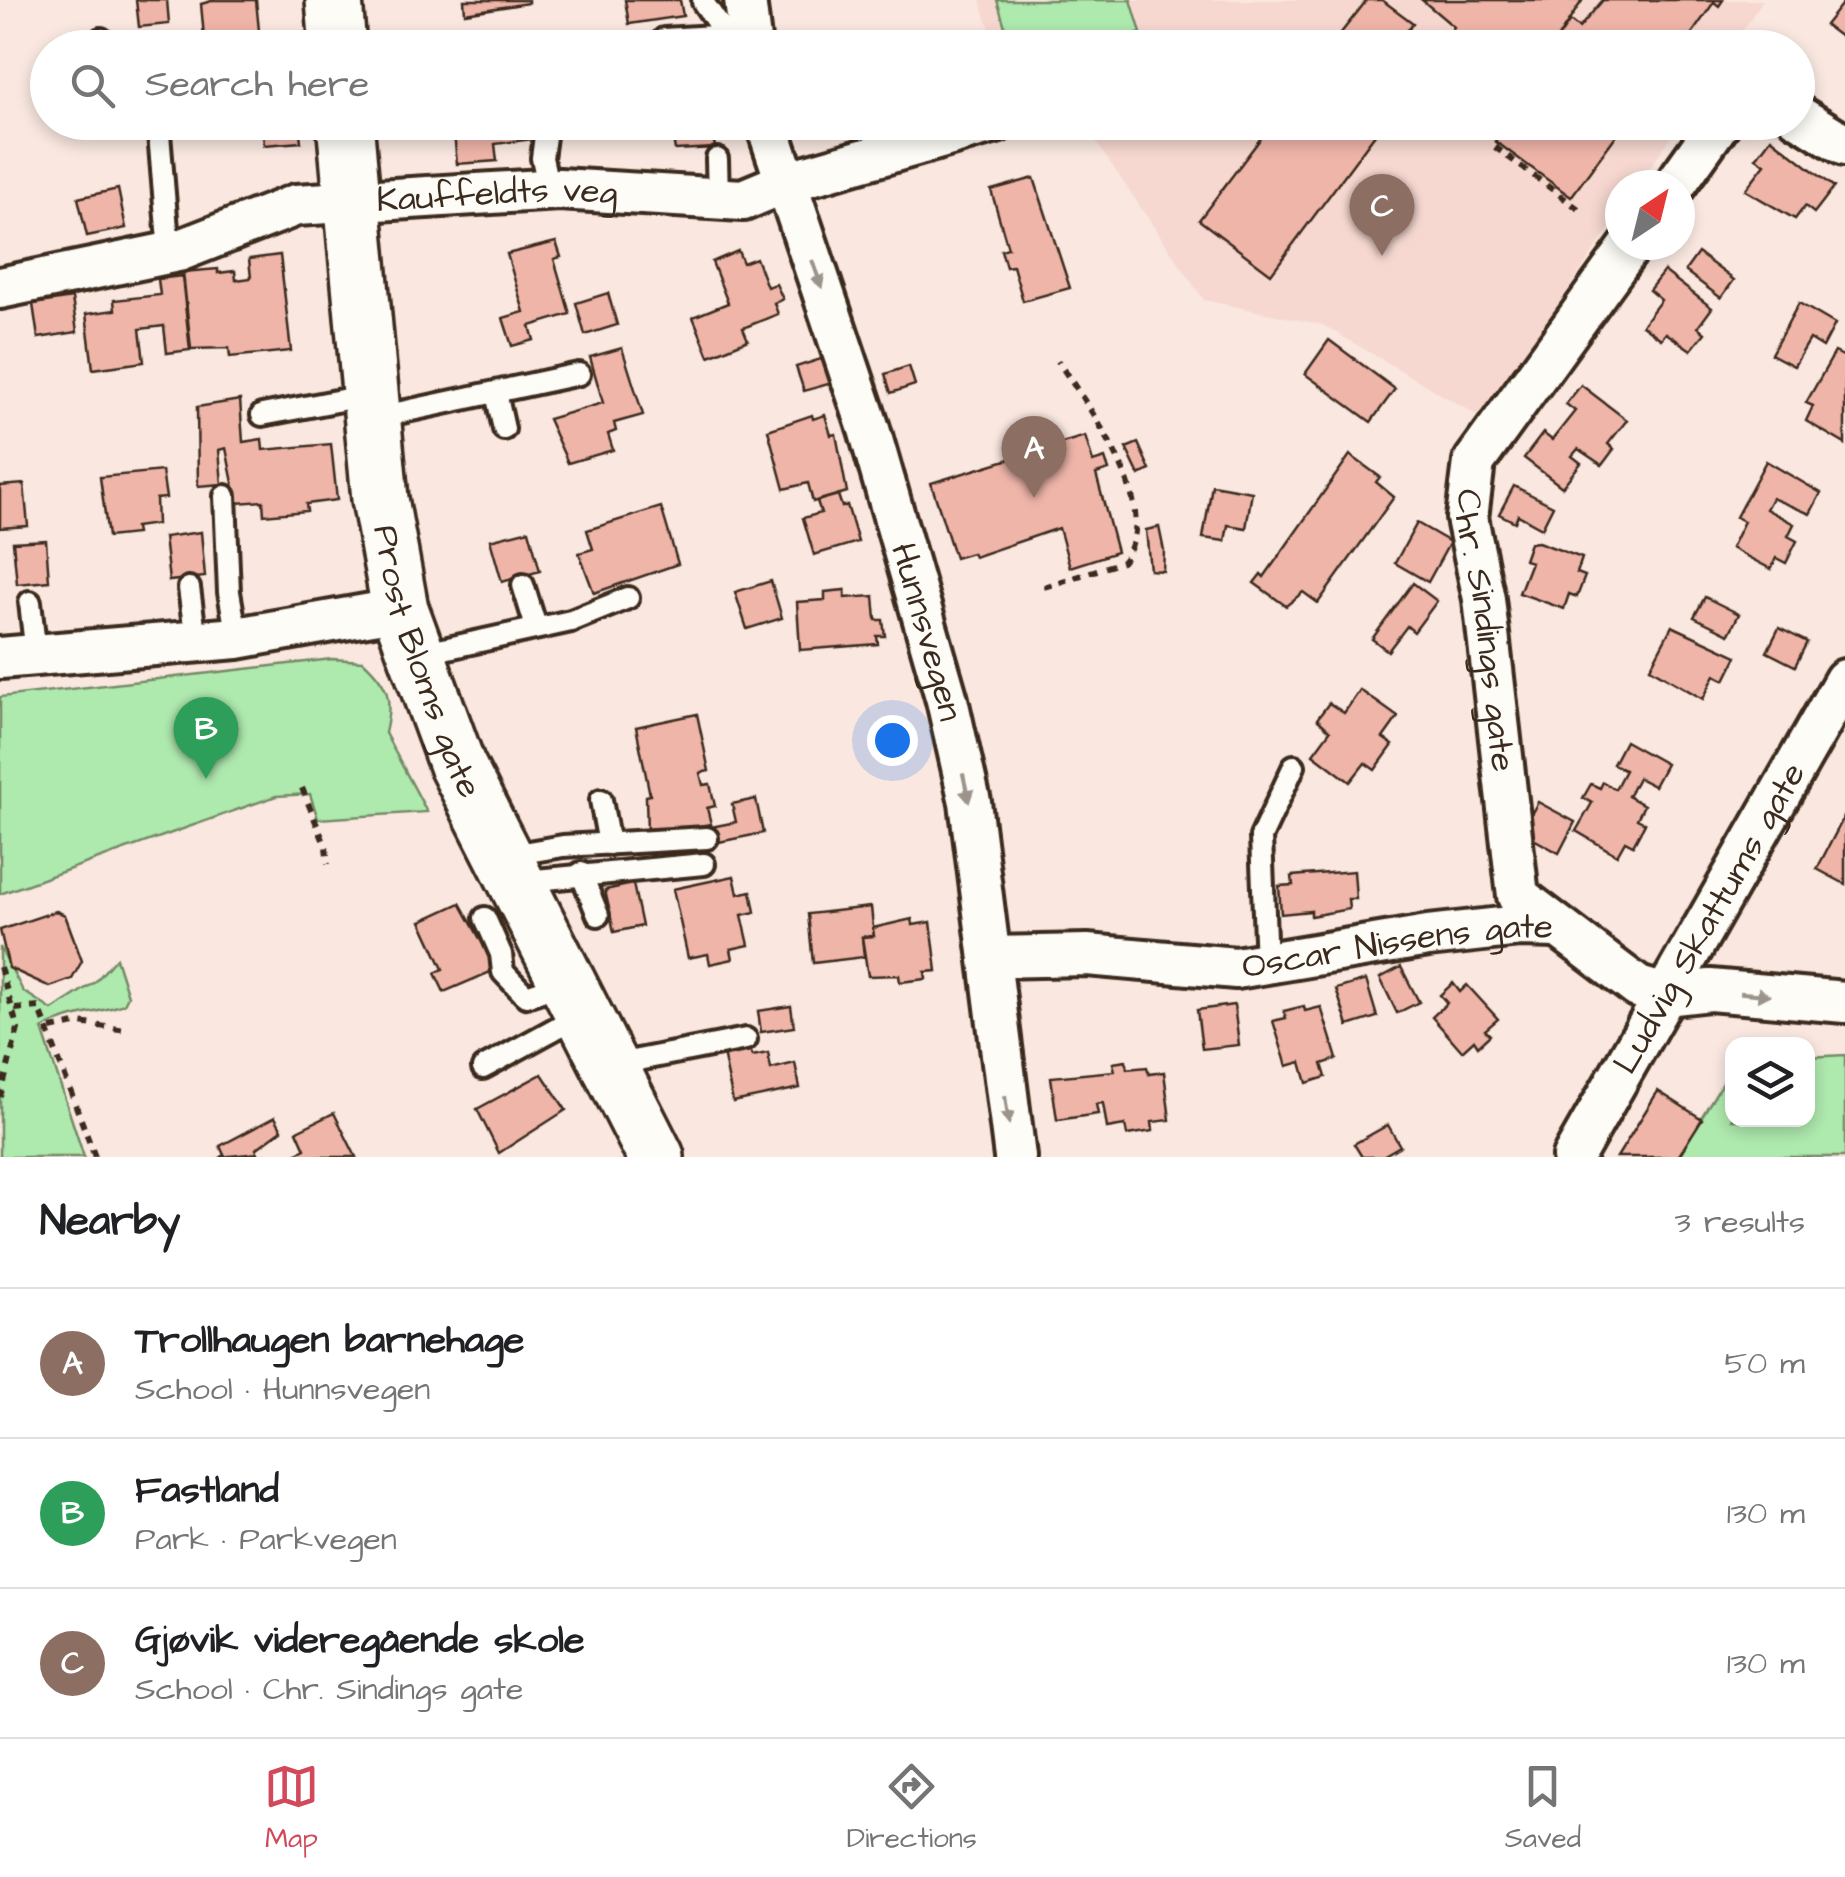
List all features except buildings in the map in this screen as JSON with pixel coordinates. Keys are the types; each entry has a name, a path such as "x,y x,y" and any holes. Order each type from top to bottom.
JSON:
{"main road":[{"path":"334,0 336,30"},
{"name":"Prost Bloms gate","path":"347,140 382,517 407,632 457,765 520,868 576,998 656,1157"}],"street":[{"path":"1815,126 1845,144"},
{"name":"Hunnsvegen","path":"772,140 869,429 929,632 970,802 1015,1157"},
{"name":"Kauffeldts veg","path":"0,288 169,254 296,205 718,178 743,200 786,182 923,140"},
{"path":"1686,170 1707,140"},
{"name":"Chr. Sindings gate","path":"1557,927 1518,896 1484,598 1467,518 1474,462 1620,260"},
{"path":"18,657 238,638 407,632"},
{"name":"Ludvig Skattums gate","path":"1573,1157 1845,680"},
{"name":"Oscar Nissens gate","path":"990,957 1087,955 1236,968 1428,936 1520,926 1557,927 1638,987 1665,995"},
{"path":"1665,995 1710,990 1845,1002"}],"lane":[{"path":"703,2 742,29"},
{"path":"160,140 169,254"},
{"path":"544,140 542,158 549,189"},
{"path":"262,416 496,393 579,374"},
{"path":"496,393 504,429"},
{"path":"225,496 230,592 238,638"},
{"path":"523,585 536,627"},
{"path":"189,588 196,641"},
{"path":"407,632 536,627 571,621 628,598"},
{"path":"18,657 30,602"},
{"path":"1266,964 1261,837 1294,766"},
{"path":"601,800 609,844"},
{"path":"520,868 609,844 707,838"},
{"path":"520,868 581,873 704,864"},
{"path":"581,873 598,915"},
{"path":"485,918 501,954 503,972 526,996 576,998"},
{"path":"483,1068 576,998"},
{"path":"610,1066 746,1039"}],"path":[{"path":"1495,147 1580,210"},
{"path":"1044,586 1122,562 1136,533 1134,502 1117,456 1058,361"},
{"path":"302,788 326,848 328,864"},
{"path":"0,967 15,1009 15,1047 0,1097"},
{"path":"15,1009 39,1008 95,1157"},
{"path":"50,1029 80,1023 126,1030"}],"shaded area":[{"path":"980,0 1763,0 1743,30 990,30"},
{"path":"1095,140 1668,140 1648,170 1605,170 1605,234 1482,418 1323,325 1204,300"}],"green space":[{"path":"997,0 1131,0 1140,30 1006,30"},
{"path":"332,659 363,661 379,678 387,693 389,711 385,733 427,812 318,819 310,794 276,796 0,894 0,697"},
{"path":"0,947 23,991 52,1010 95,982 116,958 128,996 124,1004 42,1029 84,1157 0,1157"},
{"path":"1845,1055 1845,1157 1677,1157 1725,1078 1725,1127 1815,1127 1815,1057"}],"place":[{"name":"Gjøvik videregående skole","path":"1382,256"},
{"name":"Trollhaugen barnehage","path":"1034,498"},
{"name":"Fastland","path":"206,779"}]}
